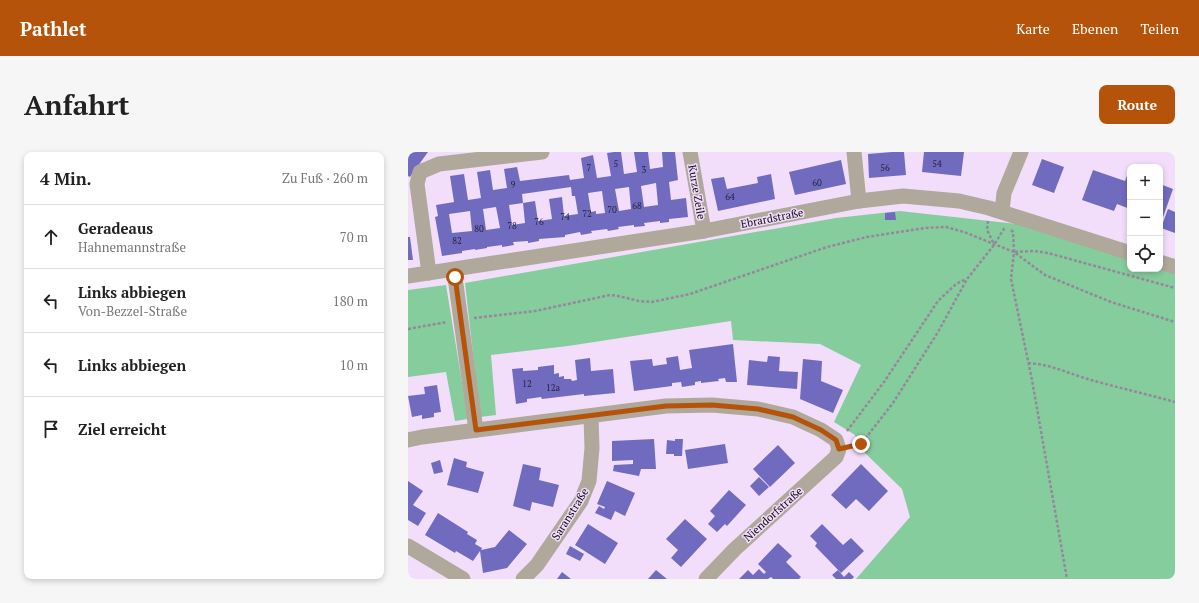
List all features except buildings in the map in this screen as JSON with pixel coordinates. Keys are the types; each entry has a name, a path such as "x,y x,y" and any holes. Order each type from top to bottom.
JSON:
{"street":[{"path":"429,273 417,184 420,172 439,164 542,152"},
{"name":"Kurze Zeile","path":"690,152 704,231"},
{"path":"854,152 859,201"},
{"path":"995,210 1004,193 1021,152"},
{"name":"Ebrardstraße","path":"408,276 704,231 859,201 903,196 959,201 995,210 1127,252"},
{"path":"1163,263 1175,267"},
{"path":"454,270 476,430"},
{"path":"408,440 666,406 712,405 758,409 793,417 821,430 836,440 839,449"},
{"name":"Saranstraße","path":"523,579 537,566 581,501 590,482 592,448 591,416"},
{"name":"Niendorfstraße","path":"706,579 735,549 836,457 839,449"},
{"path":"408,546 463,579"}],"path":[{"path":"994,245 987,230 995,210"},
{"path":"839,449 861,444 893,403 938,332 967,279 994,245 1006,226 1010,228 1013,232 1014,252 1011,279 1028,362 1068,579"},
{"path":"408,329 461,320 535,311 610,295 652,302 690,294 827,247 867,237 925,228 946,227 964,232 1014,252 1045,275 1111,302 1175,322"},
{"path":"1014,252 1034,251 1048,253 1175,288"},
{"path":"839,449 844,435 884,382 938,300 956,284 967,279"},
{"path":"1028,362 1040,363 1105,384 1175,402"}],"green space":[{"path":"900,211 1017,224 1127,255 1127,272 1163,272 1163,270 1175,270 1175,579 856,579 910,517 902,489 862,450 855,435 834,422 861,365 820,344 733,340 731,321 568,346 491,355 496,415 480,417 465,283 836,218"},
{"path":"446,285 468,419 455,421 446,372 408,377 408,290"}],"route":[{"path":"455,277 476,430 666,406 712,405 758,409 793,417 821,430 836,440 839,449 861,444"}]}
